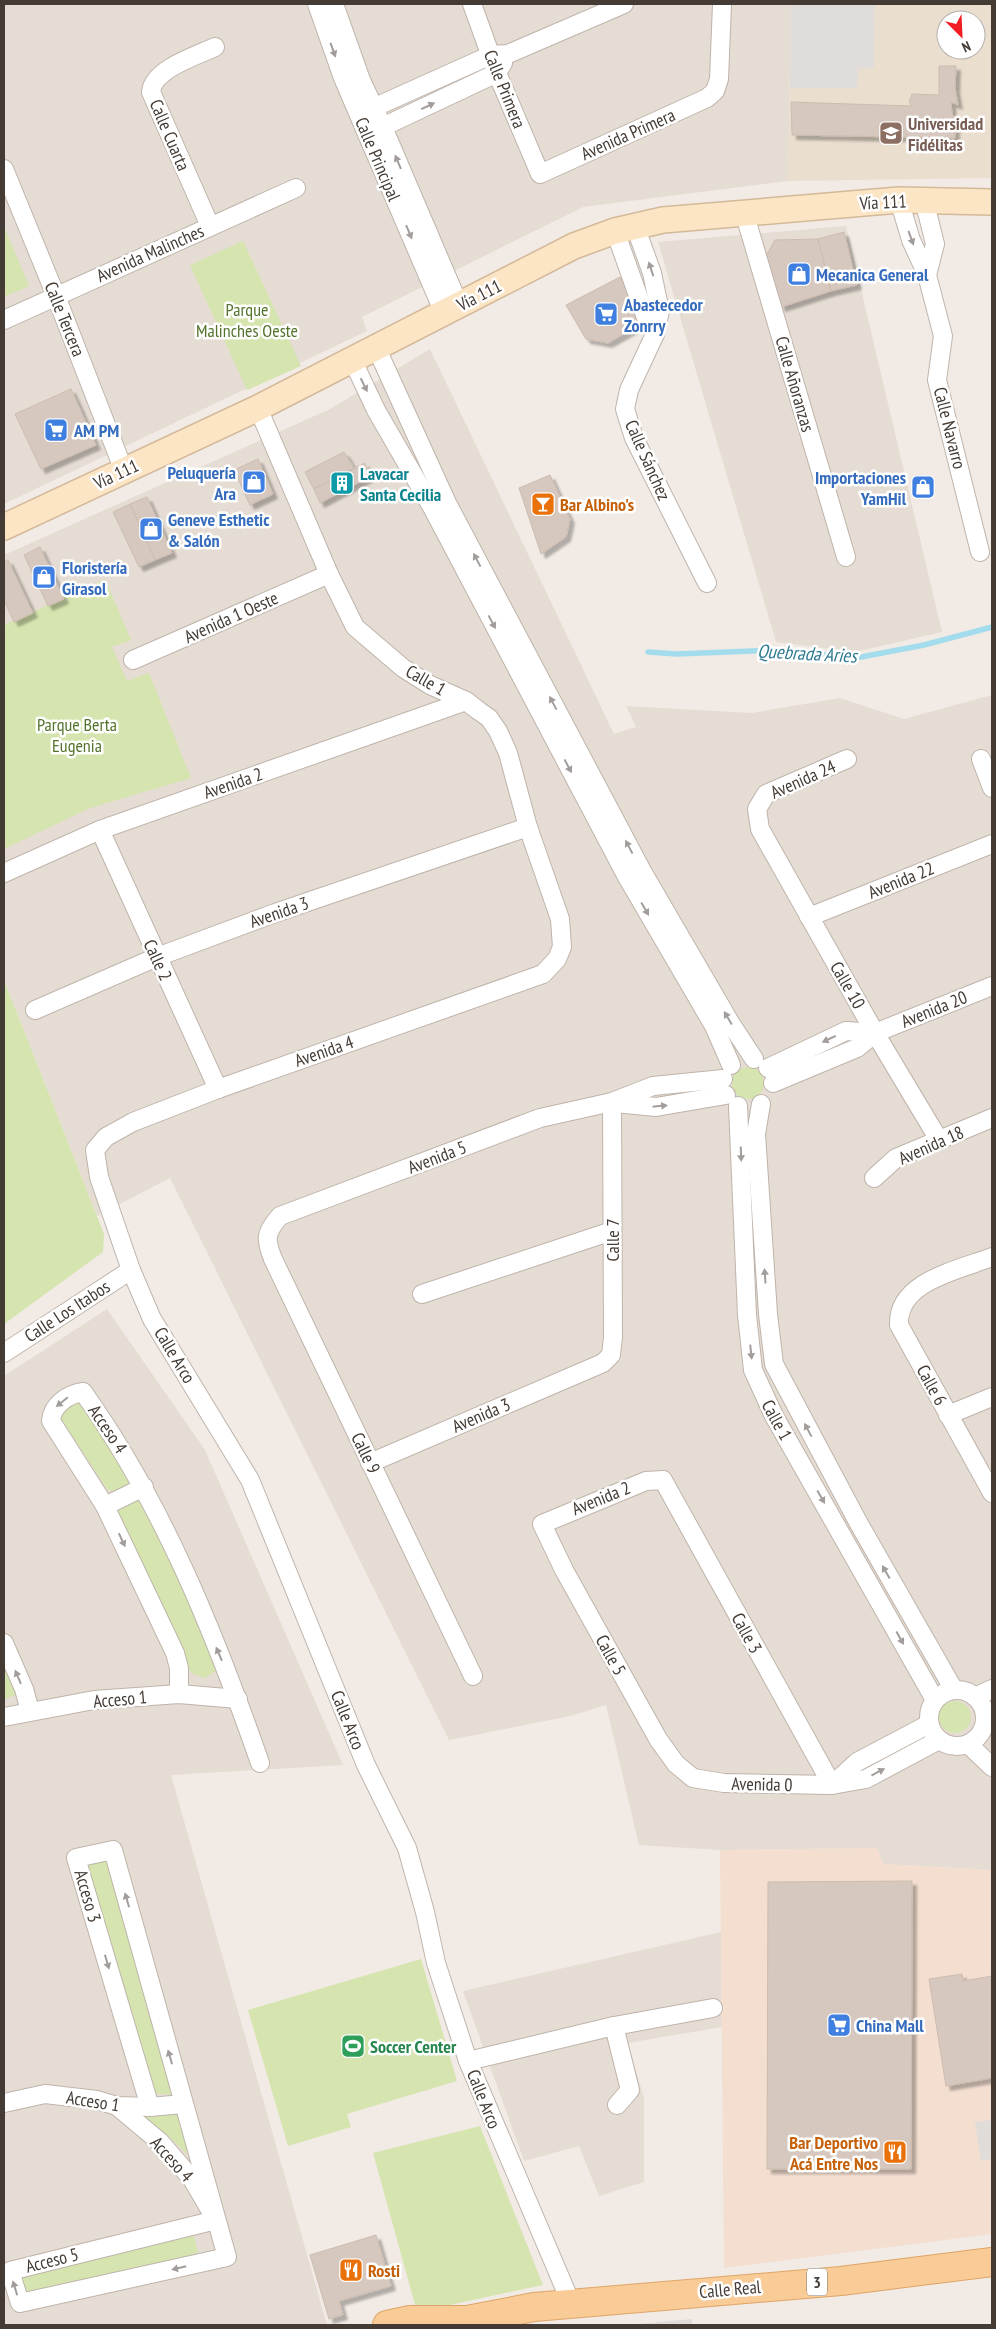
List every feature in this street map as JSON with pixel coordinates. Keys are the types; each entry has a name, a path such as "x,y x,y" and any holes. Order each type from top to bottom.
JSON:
{"main road":[{"name":"Vía 111","path":"4,527 258,408 574,246 625,229 663,220 898,200 992,202"},
{"name":"Calle Real","path":"387,2325 410,2320 465,2324 534,2307 841,2281 992,2262"}],"street":[{"name":"Calle Principal","path":"317,4 344,78 367,111 376,130 452,309"},
{"name":"Calle Principal","path":"334,4 361,80 367,111"},
{"name":"Calle Primera","path":"472,4 499,55"},
{"path":"367,111 624,4"},
{"name":"Avenida Primera","path":"540,174 707,98 716,91 719,79 722,4"},
{"name":"Calle Cuarta","path":"210,226 151,92 152,84 163,73 216,47"},
{"path":"376,130 497,73 499,55"},
{"name":"Calle Primera","path":"497,73 540,174"},
{"name":"Calle Tercera","path":"4,169 124,471"},
{"name":"Avenida Malinches","path":"4,320 296,188"},
{"name":"Calle Navarro","path":"898,200 911,240 927,275 943,336 937,380 980,552"},
{"name":"Calle Navarro","path":"924,200 935,244 927,275"},
{"name":"Calle Añoranzas","path":"744,212 846,557"},
{"name":"Calle Sánchez","path":"625,229 652,273 660,311 655,334 629,390 625,409 634,438 708,583"},
{"path":"376,347 440,506 714,1026 730,1086 746,1108 762,1104"},
{"path":"352,359 376,410 440,506"},
{"name":"Calle 1","path":"258,408 329,574 355,627 404,668 430,685 466,701 489,718 498,730 508,753 528,827 560,919 562,947 557,959"},
{"name":"Avenida 1 Oeste","path":"133,660 329,574"},
{"name":"Avenida 2","path":"4,873 100,830 466,701"},
{"name":"Avenida 24","path":"760,829 757,809 766,794 847,759"},
{"path":"981,759 992,788"},
{"name":"Avenida 3","path":"35,1010 157,957 274,913 528,827"},
{"name":"Calle 10","path":"760,829 939,1140"},
{"name":"Calle 2","path":"100,830 218,1089"},
{"name":"Avenida 22","path":"809,917 992,844"},
{"path":"634,874 765,1070"},
{"name":"Avenida 4","path":"94,1150 106,1137 133,1122 218,1089 520,983 543,974 557,959"},
{"name":"Avenida 20","path":"730,1086 738,1060 765,1070 858,1048 876,1033 992,986"},
{"name":"Calle 1","path":"765,1070 768,1098 762,1104 756,1134 768,1314 774,1364 779,1377 858,1522 954,1690"},
{"name":"Calle 1","path":"730,1086 747,1315 753,1370 758,1385 935,1700"},
{"name":"Avenida 5","path":"269,1228 280,1216 540,1118 612,1102 656,1107 730,1086"},
{"name":"Calle 7","path":"592,1367 611,1355 613,1337 612,1102"},
{"name":"Avenida 18","path":"874,1178 896,1158 992,1118"},
{"name":"Calle Arco","path":"94,1150 99,1177 131,1270 152,1319 250,1480 366,1765 407,1848 425,1912 436,1963 468,2061 571,2303"},
{"name":"Calle 9","path":"269,1228 267,1243 272,1259 473,1676"},
{"path":"422,1294 612,1231"},
{"name":"Calle 6","path":"992,1257 927,1282 911,1292 904,1301 899,1313 899,1325 992,1492"},
{"name":"Calle Los Itabos","path":"4,1353 131,1270"},
{"path":"747,1315 768,1314"},
{"name":"Avenida 3","path":"370,1463 592,1367"},
{"name":"Acceso 4","path":"179,1694 179,1668 175,1653 105,1506 51,1421 51,1413 58,1404 75,1393 83,1392 144,1487 170,1540 238,1699 260,1763"},
{"path":"948,1415 992,1397"},
{"name":"Avenida 2","path":"542,1524 646,1481 663,1480"},
{"name":"Calle 3","path":"663,1480 832,1785"},
{"path":"105,1506 144,1487"},
{"path":"841,1532 858,1522"},
{"name":"Calle 5","path":"542,1524 564,1570 658,1739 676,1764 694,1778"},
{"path":"4,1643 24,1689 30,1711"},
{"path":"975,1697 992,1688"},
{"path":"962,1690 975,1697 988,1722 979,1735 968,1744 953,1746 939,1740 932,1733 928,1716 935,1700 943,1693 962,1690"},
{"name":"Acceso 1","path":"4,1717 94,1700 179,1694 238,1699"},
{"path":"832,1785 857,1762 929,1724"},
{"name":"Avenida 0","path":"694,1778 724,1783 832,1785 866,1779 939,1740"},
{"path":"968,1744 992,1767"},
{"name":"Acceso 3","path":"150,2107 76,1858 113,1850 183,2104"},
{"path":"468,2061 614,2026 713,2008"},
{"path":"614,2026 630,2090 617,2106"},
{"name":"Acceso 1","path":"4,2102 45,2094 97,2100 117,2106 150,2107 183,2104"},
{"name":"Acceso 4","path":"183,2104 227,2257"},
{"name":"Acceso 4","path":"117,2106 160,2142 192,2179 216,2220"},
{"name":"Acceso 5","path":"216,2220 10,2271 20,2304 227,2257"}],"shaded area":[{"path":"4,4 791,4 788,181 583,207 362,317 367,331 4,504"},
{"name":"Universidad Fidélitas","path":"791,4 992,4 992,178 788,181"},
{"path":"791,4 875,4 874,68 858,69 857,88 790,88"},
{"path":"846,226 942,632 855,652 776,642 658,242"},
{"path":"430,349 614,734 636,727 626,706 752,713 840,698 904,719 992,695 992,1870 883,1864 877,1848 720,1850 639,1845 606,1705 570,1716 449,1740 170,1178 97,1216 4,980 4,555 330,409"},
{"path":"107,1309 205,1450 343,1765 171,1775 327,2325 4,2325 4,1376"},
{"path":"877,1848 883,1864 992,1870 992,2234 724,2268 720,1850"},
{"path":"721,1932 722,2027 628,2043 644,2098 644,2182 599,2196 579,2146 524,2161 463,1991"},
{"path":"991,2120 992,2159 981,2161 975,2122"},
{"path":"692,2319 692,2325 628,2325"}],"green space":[{"path":"4,226 29,286 4,297"},
{"name":"Parque Malinches Oeste","path":"243,241 301,366 247,390 190,265"},
{"name":"Parque Berta Eugenia","path":"105,579 131,640 112,647 127,681 149,673 191,778 90,808 4,849 4,625"},
{"path":"4,980 104,1234 103,1252 4,1324"},
{"path":"748,1067 754,1068 759,1072 763,1077 763,1089 759,1094 754,1098 748,1099 742,1098 737,1094 733,1089 732,1083 733,1077 737,1072 742,1068"},
{"path":"70,1400 85,1402 132,1481 124,1488 117,1491 107,1489 60,1417"},
{"path":"129,1499 145,1499 218,1662 216,1671 204,1678 191,1673 118,1511"},
{"path":"4,1655 17,1688 16,1695 4,1699"},
{"path":"955,1701 961,1702 966,1706 970,1711 970,1723 966,1728 961,1732 955,1733 949,1732 944,1728 940,1723 939,1717 940,1711 944,1706 949,1702"},
{"path":"106,1860 174,2095 152,2093 85,1866"},
{"name":"Soccer Center","path":"421,1959 457,2081 347,2114 351,2127 288,2146 248,2010"},
{"path":"138,2113 179,2114 192,2159 167,2135"},
{"path":"480,2126 543,2285 417,2312 373,2153"},
{"path":"193,2234 199,2256 27,2296 19,2274"}],"building":[{"path":"939,66 956,66 955,88 958,105 951,102 952,114 955,117 955,138 792,135 791,102 912,106 909,102 912,94 939,95"},
{"path":"844,232 857,285 831,291 818,239"},
{"name":"Mecanica General","path":"818,239 831,291 781,307 766,256 775,240"},
{"name":"Abastecedor Zonrry","path":"620,277 645,322 608,343 586,339 566,305"},
{"name":"AM PM","path":"71,389 96,445 41,469 15,414"},
{"path":"344,452 354,468 314,489 305,472"},
{"name":"Peluquería Ara","path":"258,459 273,494 250,505 234,470"},
{"name":"Lavacar Santa Cecilia","path":"365,463 369,477 320,503 314,489"},
{"name":"Bar Albino's","path":"550,475 570,519 566,537 541,554 519,488"},
{"name":"Geneve Esthetic & Salón","path":"147,497 172,553 155,560 130,504"},
{"path":"130,504 155,560 139,567 113,512"},
{"name":"Floristería Girasol","path":"40,547 64,599 48,606 24,555"},
{"path":"8,560 33,613 14,622 4,600 4,562"},
{"name":"China Mall","path":"912,1881 911,2169 767,2169 768,1882"},
{"path":"962,1974 963,1981 992,1976 992,2078 946,2086 929,1979"},
{"name":"Rosti","path":"376,2235 391,2286 339,2301 343,2315 329,2319 310,2255"}],"waterway":[{"name":"Quebrada Aries","path":"648,652 677,654 775,650 856,658 924,645 992,627"}],"place":[{"name":"Universidad Fidélitas","path":"891,133"},
{"name":"Mecanica General","path":"799,274"},
{"name":"Abastecedor Zonrry","path":"606,314"},
{"name":"AM PM","path":"56,430"},
{"name":"Peluquería Ara","path":"254,482"},
{"name":"Lavacar Santa Cecilia","path":"342,483"},
{"name":"Importaciones YamHil","path":"923,487"},
{"name":"Bar Albino's","path":"543,504"},
{"name":"Geneve Esthetic & Salón","path":"151,529"},
{"name":"Floristería Girasol","path":"44,577"},
{"name":"China Mall","path":"839,2025"},
{"name":"Soccer Center","path":"353,2046"},
{"name":"Bar Deportivo Acá Entre Nos","path":"895,2152"},
{"name":"Rosti","path":"351,2270"}]}
